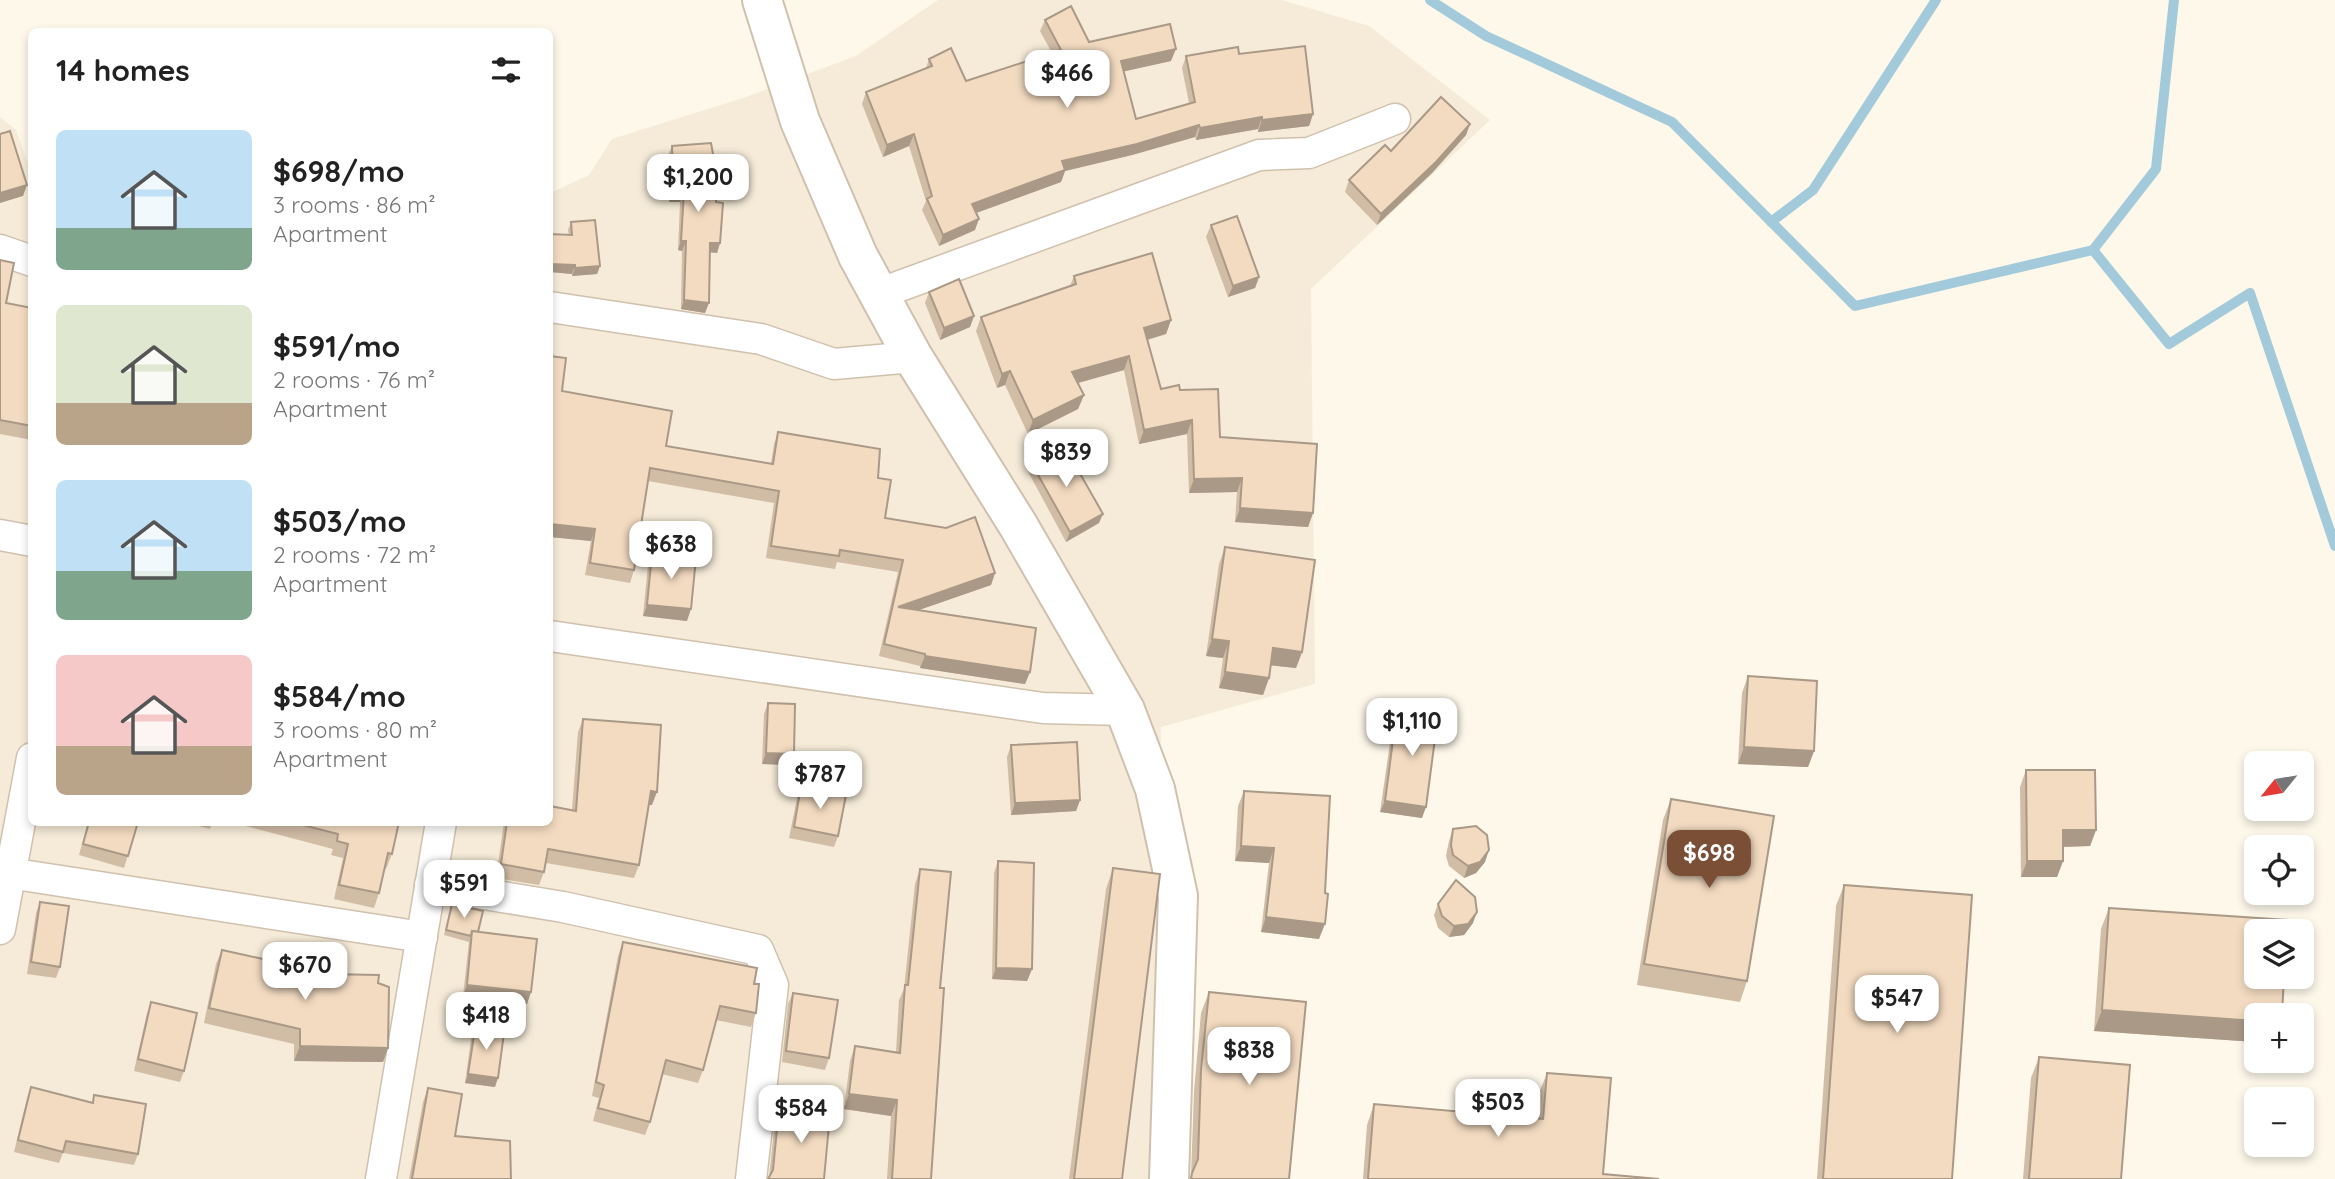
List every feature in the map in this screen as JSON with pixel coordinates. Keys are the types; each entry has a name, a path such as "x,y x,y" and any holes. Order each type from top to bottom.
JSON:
{"street":[{"path":"762,0 800,121 858,256 913,357 1018,525 1125,710 1155,789 1178,896 1169,1179"},
{"path":"878,294 1259,155 1309,153 1395,119"},
{"path":"0,250 28,260"},
{"path":"553,307 761,339 834,364 913,357"},
{"path":"0,536 28,540"},
{"path":"553,636 1043,708 1125,710"},
{"path":"0,929 28,778"},
{"path":"381,1179 440,826"},
{"path":"9,873 422,937"},
{"path":"430,885 563,907 758,950 773,985 751,1179"}],"shaded area":[{"path":"938,0 1282,0 1369,26 1490,120 1311,289 1315,684 1161,727 1150,1179 0,1179 0,117 16,130 28,163 28,826 553,826 553,192 589,175 612,139 746,97 856,56"}],"building":[{"path":"1071,6 1089,42 1170,24 1176,49 1121,61 1136,119 1195,102 1186,56 1238,47 1239,54 1305,46 1313,114 1262,120 1262,117 1200,128 1199,125 1137,144 1062,161 1065,170 972,204 979,219 943,235 927,199 932,196 914,134 887,145 866,92 932,66 929,59 951,48 966,81 1061,50 1045,20"},
{"path":"1441,97 1470,124 1436,162 1381,214 1349,180 1385,145 1391,151"},
{"path":"10,131 27,185 0,193 0,134"},
{"path":"711,143 716,170 716,202 723,203 720,243 710,243 709,303 684,300 686,241 681,241 684,192 673,192 672,146"},
{"path":"1237,216 1259,277 1233,286 1211,225"},
{"path":"595,220 600,266 575,268 575,265 553,264 553,234 572,235 571,222"},
{"path":"1152,253 1171,320 1144,328 1161,389 1179,385 1180,390 1218,389 1220,437 1317,444 1313,513 1240,508 1242,478 1194,479 1192,420 1144,430 1129,356 1072,372 1084,395 1033,420 1010,371 1002,374 981,317 1076,284 1074,276"},
{"path":"0,260 14,263 6,303 28,307 28,425 0,420"},
{"path":"959,279 974,316 944,328 929,292"},
{"path":"553,356 566,358 562,391 672,411 666,446 773,464 778,432 880,449 878,478 891,480 885,518 946,528 975,517 995,573 898,607 1036,628 1030,672 925,656 884,644 903,560 840,550 839,556 771,546 779,491 650,468 634,570 590,563 595,529 553,524"},
{"path":"1052,444 1069,475 1078,470 1103,514 1070,532 1028,457"},
{"path":"1225,547 1315,560 1302,652 1273,648 1269,678 1225,672 1229,641 1212,639"},
{"path":"652,554 696,558 691,609 647,605"},
{"path":"1748,676 1817,681 1814,751 1744,747"},
{"path":"768,703 795,704 794,754 766,753"},
{"path":"1397,710 1438,716 1426,807 1385,801"},
{"path":"583,719 661,725 657,792 651,791 639,865 548,849 544,872 501,864 506,826 553,826 553,807 576,811"},
{"path":"1077,742 1080,800 1015,803 1011,745"},
{"path":"2026,770 2095,770 2096,830 2063,830 2063,861 2027,861"},
{"path":"801,786 846,795 838,836 794,827"},
{"path":"1244,791 1330,796 1325,924 1266,917 1274,848 1241,846"},
{"path":"1671,799 1774,816 1747,981 1644,964"},
{"path":"88,826 137,826 128,856 83,844"},
{"path":"307,826 398,826 392,854 388,853 379,893 339,885 348,844 337,841 338,834"},
{"path":"1476,826 1487,835 1489,850 1480,862 1468,866 1453,855 1453,829"},
{"path":"998,861 1034,863 1032,969 996,968"},
{"path":"1113,868 1160,874 1122,1179 1074,1179"},
{"path":"920,869 951,872 940,988 944,988 931,1179 892,1179 897,1100 849,1094 855,1046 900,1053 905,985 908,985"},
{"path":"1456,880 1475,897 1477,912 1468,924 1454,926 1442,916 1438,904"},
{"path":"1844,885 1972,895 1952,1179 1823,1179"},
{"path":"40,902 69,906 60,967 31,962"},
{"path":"452,904 483,911 478,932 472,931 471,936 446,930"},
{"path":"2109,908 2273,919 2244,919 2244,989 2283,989 2283,1003 2244,1003 2244,1020 2102,1010"},
{"path":"472,931 537,939 531,992 467,985"},
{"path":"623,942 757,968 754,984 759,984 756,1013 720,1006 703,1070 666,1060 650,1122 598,1108 604,1085 596,1082"},
{"path":"222,950 272,961 270,973 379,975 378,983 389,987 388,1048 300,1046 300,1029 209,1008"},
{"path":"1209,992 1306,1002 1289,1179 1191,1179 1198,1159 1201,1070"},
{"path":"793,993 838,1000 829,1058 786,1051"},
{"path":"151,1002 197,1013 184,1071 138,1059"},
{"path":"476,1023 504,1033 498,1078 468,1074"},
{"path":"2039,1057 2130,1065 2121,1179 2029,1179"},
{"path":"1547,1073 1611,1078 1603,1174 1659,1179 1368,1179 1374,1104 1543,1119"},
{"path":"31,1087 93,1103 94,1095 146,1104 138,1154 66,1141 63,1152 18,1140"},
{"path":"428,1088 462,1094 455,1136 510,1141 511,1179 412,1179"},
{"path":"779,1109 830,1114 824,1179 768,1179 773,1170"}],"waterway":[{"path":"1430,0 1486,36 1672,122 1855,306 2093,250 2169,344 2250,293 2335,546"},
{"path":"1771,222 1813,190 1936,0"},
{"path":"2093,250 2156,169 2174,0"}]}
